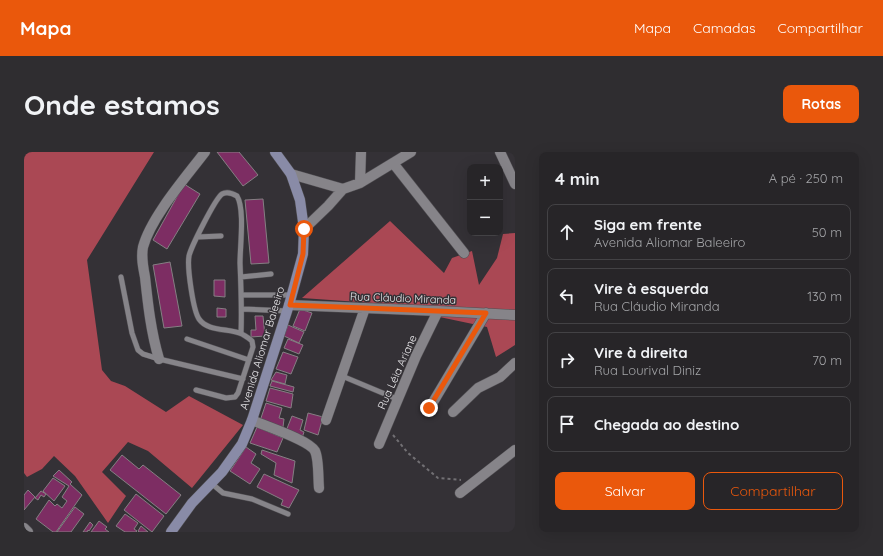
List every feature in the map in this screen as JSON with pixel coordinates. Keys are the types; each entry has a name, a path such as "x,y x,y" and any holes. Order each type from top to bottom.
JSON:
{"main road":[{"name":"Avenida Aliomar Baleeiro","path":"171,532 192,503 222,472 242,444 252,420 290,304 303,254 304,229 300,200 291,174 275,152"}],"street":[{"path":"159,359 152,334 147,306 142,261 144,246 150,229 168,200 205,152"},
{"path":"360,183 361,152"},
{"path":"304,229 342,190 360,183 411,152"},
{"path":"500,152 515,184"},
{"path":"393,164 464,252"},
{"path":"291,174 342,190"},
{"name":"Rua Cláudio Miranda","path":"290,304 515,315"},
{"path":"326,420 365,308"},
{"name":"Rua Léia Ariane","path":"379,444 397,399 438,311"},
{"path":"429,408 486,313"},
{"path":"453,412 478,388 500,377 515,363"},
{"path":"252,420 292,436 312,448 317,455 319,488"},
{"path":"460,493 515,450"},
{"path":"24,528 28,532"}],"lane":[{"path":"196,390 231,398 235,397 243,379 253,346 252,341 241,333 208,325 200,321 195,308 188,268 190,254 197,237 217,200 222,194 229,193 236,196 240,206 242,295 241,333"},
{"path":"197,237 221,236"},
{"path":"241,277 271,274"},
{"path":"120,277 134,344 138,350 143,354 159,359 243,379"},
{"path":"242,295 290,304"},
{"path":"242,309 290,304"},
{"path":"187,339 249,360"},
{"path":"342,376 397,399"},
{"path":"211,483 223,493 252,499 288,514"}],"path":[{"path":"386,426 408,453 438,478 476,481"}],"shaded area":[{"path":"24,152 154,152 87,260 102,370 111,381 125,386 166,412 189,396 243,425 192,488 148,451 128,442 102,472 126,496 108,523 75,476 54,456 42,469 27,477 24,473"},
{"path":"390,221 444,273 452,258 472,251 479,285 497,258 503,234 515,233 515,345 496,357 487,327 373,303 302,298"}],"building":[{"path":"217,152 239,152 258,175 243,186"},
{"path":"184,184 200,194 167,249 153,240"},
{"path":"263,199 269,263 251,264 245,200"},
{"path":"170,262 182,326 164,328 153,265"},
{"path":"214,280 225,280 225,297 214,296"},
{"path":"217,308 226,309 226,317 217,317"},
{"path":"300,309 312,313 305,331 293,326"},
{"path":"255,316 263,316 265,336 251,337 251,330 256,330"},
{"path":"288,325 304,332 299,343 284,336"},
{"path":"288,339 303,345 299,354 284,348"},
{"path":"283,352 298,357 291,374 276,369"},
{"path":"276,372 287,375 285,384 271,380"},
{"path":"272,381 294,387 293,392 270,386"},
{"path":"270,388 293,394 291,408 266,401"},
{"path":"266,403 282,408 279,418 284,419 283,427 260,421"},
{"path":"308,413 323,417 318,435 304,430"},
{"path":"292,416 303,420 300,430 304,432 302,438 286,431"},
{"path":"257,427 283,438 277,452 250,443"},
{"path":"246,447 256,454 251,463 260,469 250,484 230,471"},
{"path":"262,450 295,461 292,483 274,475 276,463 261,454"},
{"path":"122,455 139,469 143,465 181,495 166,514 110,470"},
{"path":"59,470 72,482 70,484 82,495 56,532 53,532 36,519 49,500 55,506 57,504 62,508 67,501 62,497 69,486 53,476"},
{"path":"264,474 299,490 289,508 281,505 283,500 257,487"},
{"path":"53,478 65,486 54,501 43,491"},
{"path":"28,490 35,497 24,510 24,495"},
{"path":"41,491 46,494 44,497 41,495 38,500 35,498"},
{"path":"136,494 164,516 152,532 124,510"},
{"path":"75,507 84,514 71,532 57,532"},
{"path":"125,514 138,523 134,529 137,531 136,532 125,532 116,526"},
{"path":"99,521 107,527 105,529 109,532 91,532"},
{"path":"90,522 93,525 89,531 83,532"},
{"path":"141,526 148,532 139,532 138,531"}],"route":[{"path":"304,229 303,254 290,305 486,313 429,408"}]}
